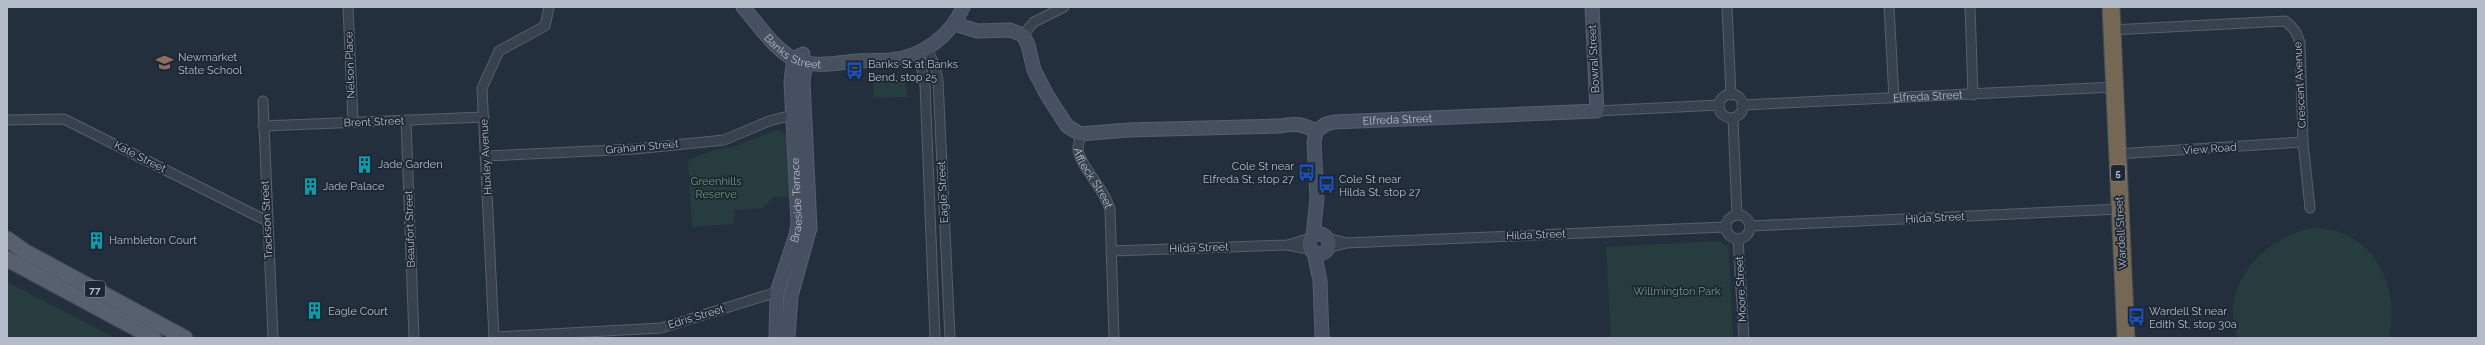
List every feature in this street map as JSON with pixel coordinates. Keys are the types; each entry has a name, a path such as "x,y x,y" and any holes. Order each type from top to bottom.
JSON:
{"highway":[{"name":"Wardell Street","path":"2110,8 2126,338"}],"main road":[{"name":"77","path":"7,239 30,254 185,338"},
{"name":"77","path":"7,259 154,338"}],"street":[{"name":"Nelson Place","path":"348,7 353,122"},
{"name":"Huxley Avenue","path":"494,338 487,156 482,88 494,59 499,51 545,26 549,7"},
{"name":"Banks Street","path":"743,7 776,44 801,58 858,61 891,60 922,50 943,36 955,24 963,7"},
{"name":"Banks Street","path":"754,7 781,40 801,58"},
{"path":"955,24 977,31 1010,30 1023,35 1034,22 1064,7"},
{"name":"Bowral Street","path":"1592,7 1597,111"},
{"path":"1727,7 1731,95"},
{"path":"1889,7 1894,98"},
{"path":"1970,7 1973,95"},
{"name":"Crescent Avenue","path":"2111,30 2284,21 2297,33 2300,43 2303,142 2310,208"},
{"name":"Affleck Street","path":"1023,35 1028,45 1034,70 1067,126 1080,134 1078,150 1083,162 1107,197 1110,210 1114,338"},
{"name":"Eagle Street","path":"922,50 925,84 935,338"},
{"name":"Eagle Street","path":"922,50 935,67 938,84 950,338"},
{"name":"Braeside Terrace","path":"788,338 791,296 810,228 805,94 801,58"},
{"name":"Braeside Terrace","path":"776,338 777,292 798,224 792,94 801,58"},
{"path":"925,84 927,81 932,79 938,84"},
{"name":"Elfreda Street","path":"1742,105 1973,95 2114,86"},
{"path":"792,94 795,89 799,88 805,94"},
{"path":"1731,95 1737,97 1742,105 1739,115 1733,118 1723,115 1719,105 1724,97 1731,95"},
{"name":"Trackson Street","path":"263,101 273,338"},
{"name":"Elfreda Street","path":"1316,131 1326,124 1334,122 1719,105"},
{"name":"Graham Street","path":"487,156 635,149 724,140 770,121 792,115"},
{"name":"Brent Street","path":"264,126 484,117"},
{"path":"1733,118 1737,215"},
{"name":"Kate Street","path":"7,120 64,119 267,221"},
{"name":"Beaufort Street","path":"406,120 414,338"},
{"path":"1080,134 1128,130 1280,126 1293,123 1302,124 1316,131 1314,143 1320,244 1323,337"},
{"name":"View Road","path":"2117,154 2303,142"},
{"name":"Hilda Street","path":"1750,226 2120,209"},
{"path":"1737,215 1744,217 1750,226 1748,234 1738,239 1731,237 1725,227 1728,220 1737,215"},
{"name":"Hilda Street","path":"1111,251 1725,227"},
{"name":"Moore Street","path":"1738,239 1744,338"},
{"name":"Edris Street","path":"494,338 643,334 777,292"}],"green space":[{"path":"906,82 907,97 874,98 873,83"},
{"name":"Greenhills Reserve","path":"777,130 786,134 789,197 773,197 763,208 734,210 734,224 692,227 688,160 715,150 736,146"},
{"path":"2315,227 2336,231 2354,240 2367,250 2377,262 2384,275 2389,290 2391,322 2389,338 2238,338 2233,318 2234,299 2240,282 2250,266 2263,252 2279,241 2296,232"},
{"name":"Willmington Park","path":"1719,241 1728,246 1729,251 1733,338 1611,338 1606,247"},
{"path":"7,282 116,338 7,338"}],"place":[{"name":"Newmarket State School","path":"165,63"},
{"name":"Banks St at Banks Bend, stop 25","path":"855,70"},
{"name":"Jade Garden","path":"365,164"},
{"name":"Cole St near Elfreda St, stop 27","path":"1307,172"},
{"name":"Cole St near Hilda St, stop 27","path":"1326,185"},
{"name":"Jade Palace","path":"310,186"},
{"name":"Hambleton Court","path":"96,240"},
{"name":"Eagle Court","path":"315,311"},
{"name":"Wardell St near Edith St, stop 30a","path":"2136,317"}]}
